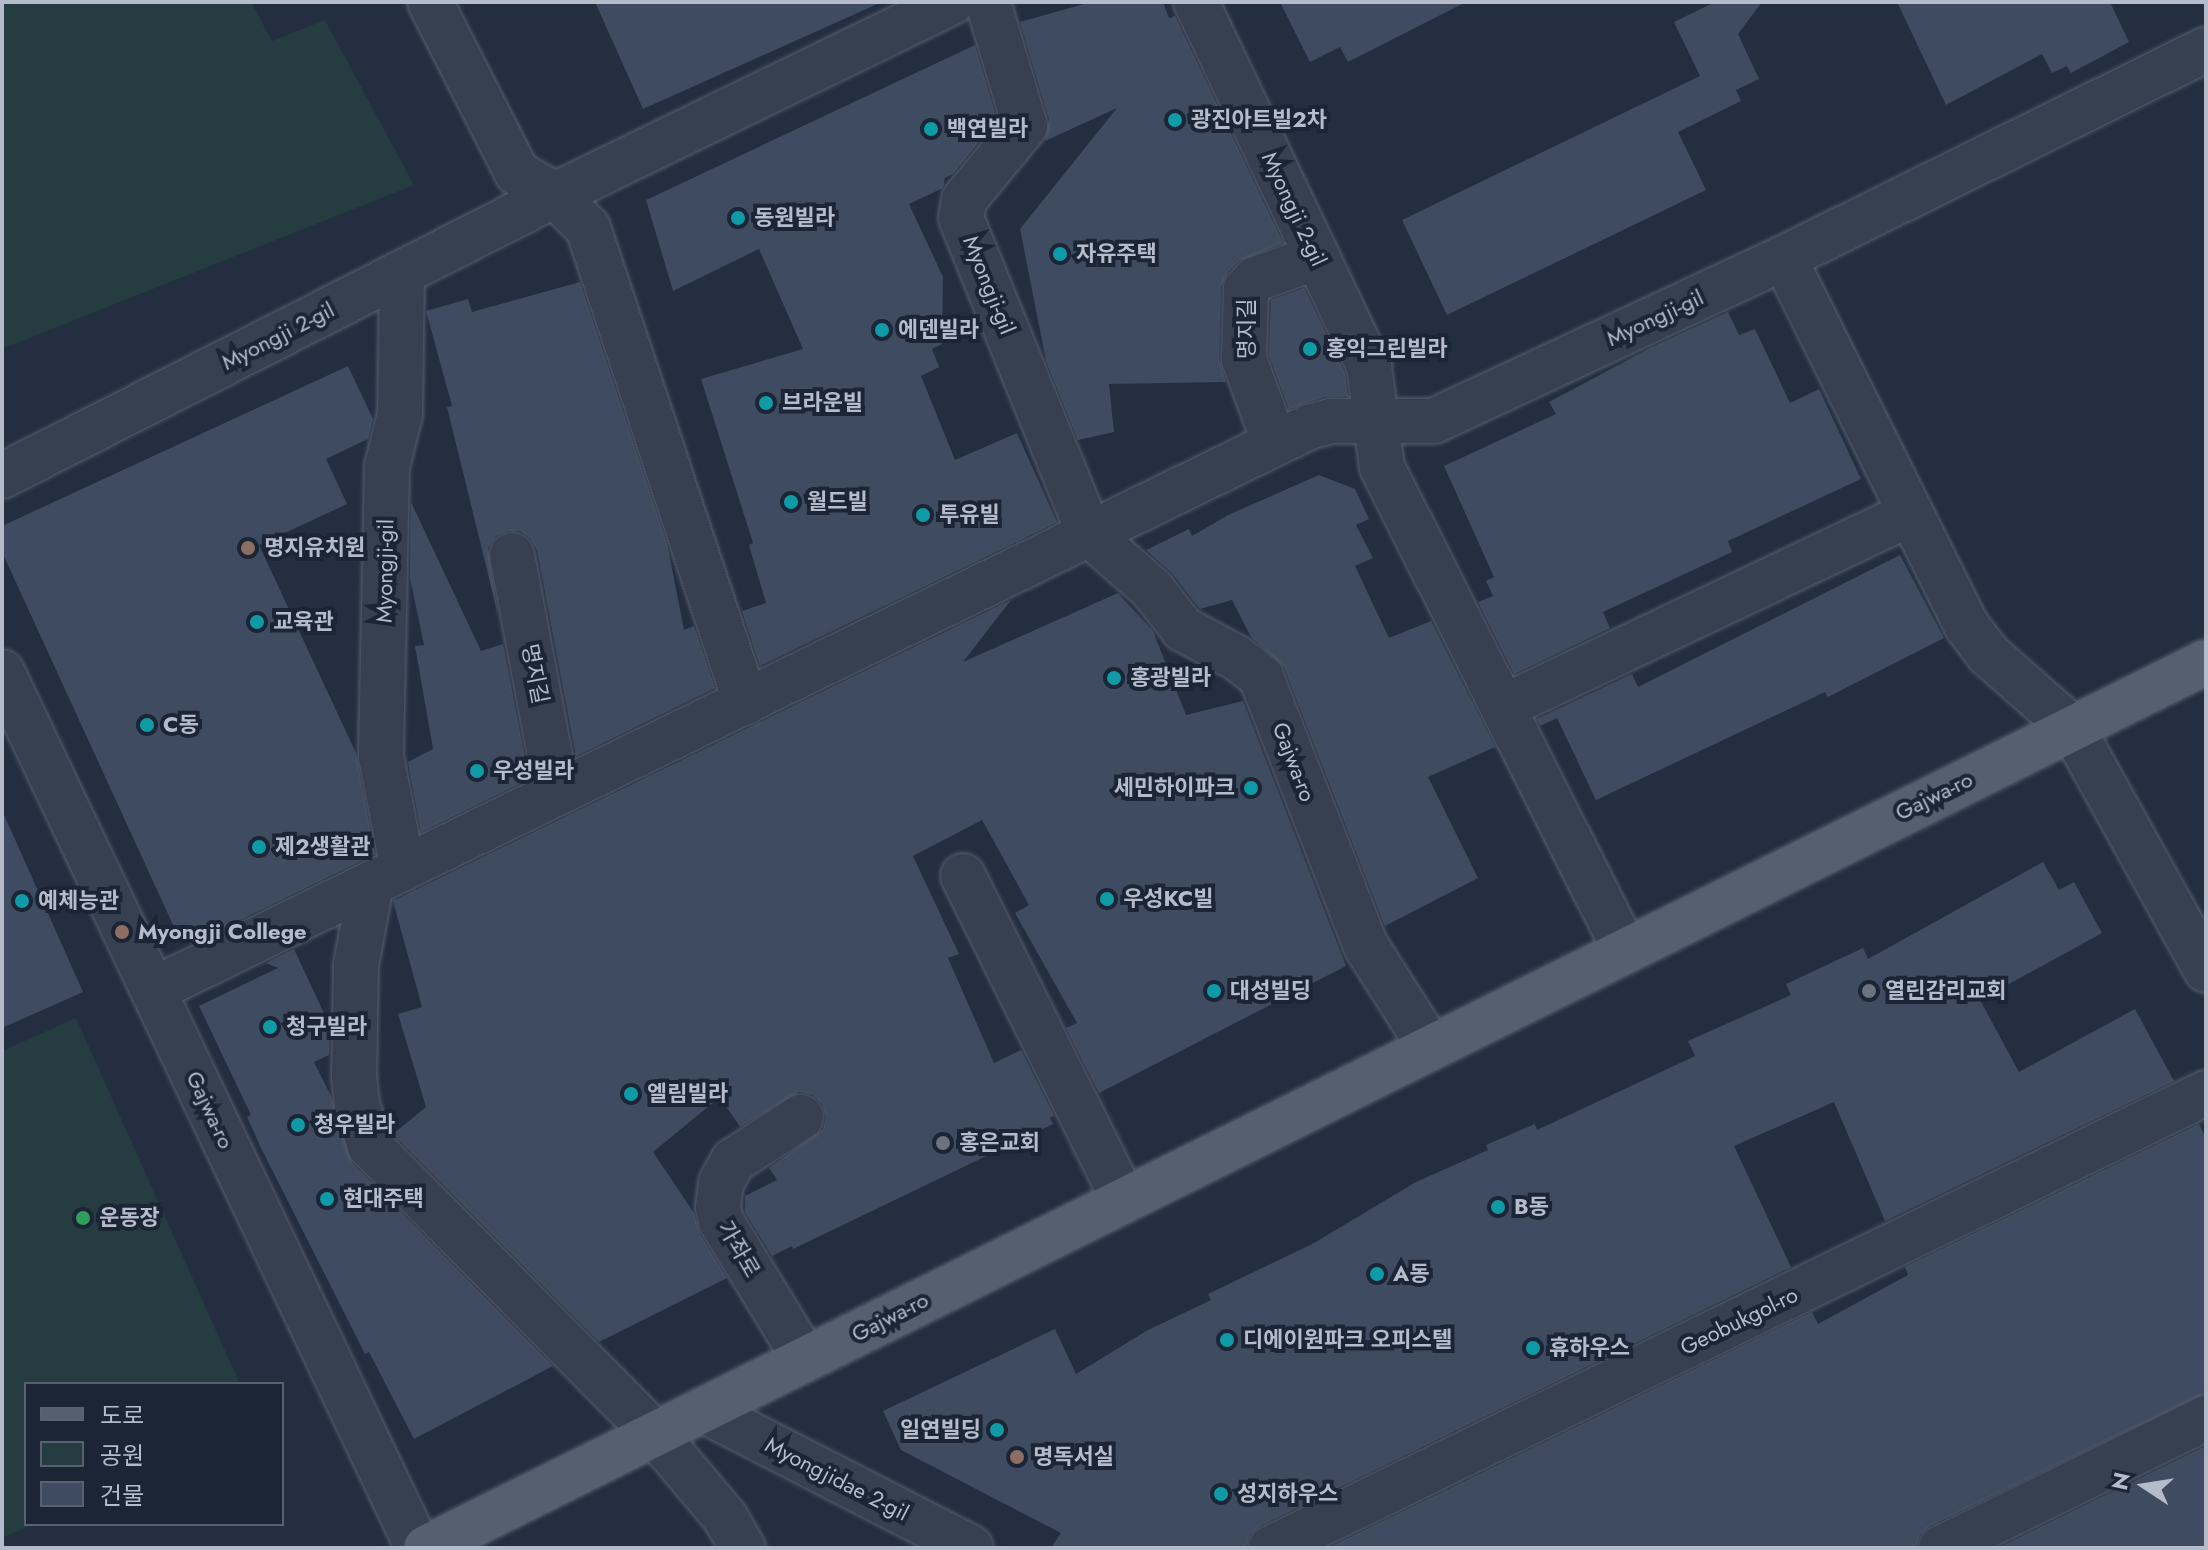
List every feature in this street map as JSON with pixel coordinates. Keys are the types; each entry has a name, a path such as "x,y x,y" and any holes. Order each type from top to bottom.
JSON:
{"main road":[{"name":"Gajwa-ro","path":"426,1548 2206,662"}],"street":[{"path":"430,2 517,173 555,195 588,228 746,702"},
{"name":"Myongji 2-gil","path":"2,476 555,195 952,2"},
{"name":"Myongji-gil","path":"988,2 1025,126 964,200 961,218 1089,534"},
{"name":"Myongji 2-gil","path":"1196,2 1369,366 1379,419"},
{"name":"Myongji-gil","path":"153,990 1275,443 1320,423 1379,419 1434,421 1784,258 2206,49"},
{"name":"명지길","path":"1275,443 1244,359 1246,289 1256,279 1317,257"},
{"path":"1784,258 1967,626 1988,654 2072,728 2206,970"},
{"name":"Myongji-gil","path":"387,876 381,756 387,466 400,414 402,273"},
{"path":"1379,419 1382,467 1625,950"},
{"path":"1503,707 1910,514"},
{"name":"Gajwa-ro","path":"1089,534 1152,589 1183,629 1237,658 1261,677 1366,946 1430,1047"},
{"name":"명지길","path":"512,555 557,793"},
{"name":"Gajwa-ro","path":"2,672 418,1548"},
{"path":"387,876 357,950 354,1076 357,1105 370,1146 655,1434 725,1517 743,1548"},
{"path":"963,876 1124,1200"},
{"name":"Geobukgol-ro","path":"1271,1548 2206,1093"},
{"name":"가좌로","path":"801,1117 733,1161 721,1183 718,1207 721,1221 805,1359"},
{"name":"Myongjidae 2-gil","path":"703,1410 971,1548"},
{"path":"1941,1548 2206,1418"}],"green space":[{"path":"2,2 251,2 272,41 325,20 414,185 2,349"},
{"name":"운동장","path":"76,1018 239,1382 24,1382 24,1526 29,1526 2,1538 2,1051"}],"building":[{"path":"595,2 882,2 643,109"},
{"path":"1091,2 1163,2 1169,18 1175,16 1283,243 1239,261 1228,272 1221,287 1219,359 1226,382 1109,384 1114,432 1078,440 1046,361 1020,229 1117,108 1045,141 1049,119 1020,22"},
{"path":"1280,2 1466,2 1348,62 1340,47 1310,62"},
{"path":"1715,2 1762,2 1738,34 1759,79 1736,90 1741,101 1678,132 1706,190 1447,315 1402,220 1700,76 1674,22"},
{"path":"1897,2 2110,2 2129,42 2071,73 2067,66 2052,73 2042,54 1946,105"},
{"path":"975,45 997,120 953,174 945,178 943,188 909,204 943,277 942,344 932,349 939,367 921,376 955,460 1017,433 1057,522 760,666 742,611 766,603 749,545 753,543 701,379 803,349 759,249 673,291 646,200"},
{"path":"580,282 667,543 684,630 694,626 715,688 576,756 537,550 530,538 520,531 507,531 496,536 488,548 498,615 447,407 452,406 426,311 468,299 472,312"},
{"name":"홍익그린빌라","path":"1304,288 1345,373 1348,396 1324,397 1289,409 1269,355 1271,300"},
{"path":"1728,312 1739,335 1755,329 1790,403 1819,389 1861,479 1728,541 1732,552 1603,612 1610,628 1514,674 1478,602 1493,596 1486,581 1494,577 1444,466 1556,414 1549,402 1652,347"},
{"path":"348,366 373,419 368,439 326,459 347,504 259,545 356,753 375,854 203,938 174,927 2,552 2,526"},
{"path":"1319,475 1355,489 1369,519 1356,525 1373,558 1355,566 1389,638 1431,621 1495,747 1428,777 1478,878 1385,926 1284,667 1251,637 1232,600 1200,609 1172,573 1146,550 1189,529 1192,536 1228,515"},
{"path":"411,502 481,651 503,644 529,779 421,832 408,762 433,749 415,646 424,645 410,578"},
{"path":"1900,555 1944,638 1828,697 1825,692 1596,800 1557,718 1540,726 1537,719 1632,674 1638,687"},
{"path":"1118,593 1153,631 1186,715 1243,701 1346,966 1099,1093 1066,1028 1077,1023 1015,913 1029,905 982,820 913,856 959,954 948,958 994,1063 1021,1050 1054,1116 1050,1118 1053,1124 793,1249 792,1246 772,1256 745,1212 745,1196 777,1180 769,1168 823,1129 826,1117 822,1104 813,1095 799,1092 740,1127 720,1097 653,1152 694,1213 700,1234 727,1278 599,1342 393,1134 426,1107 398,1014 422,1007 393,901 1011,600 963,662"},
{"name":"예체능관","path":"2,810 83,992 2,1028"},
{"path":"2043,862 2059,890 2074,882 2102,933 1980,1000 2019,1072 2135,1009 2174,1081 1885,1221 1834,1102 1734,1146 1791,1267 1260,1526 1250,1535 1246,1548 1051,1548 1061,1533 901,1450 883,1411 1055,1329 1076,1374 1148,1330 1211,1300 1208,1294 1314,1243 1416,1182 1488,1150 1486,1145 1535,1124 1537,1130 1695,1056 1688,1041 1791,995 1786,984 1863,948 1868,959"},
{"path":"294,949 330,1026 329,1055 314,1062 331,1096 352,1163 553,1366 414,1439 369,1352 365,1354 261,1148 247,1117 251,1115 199,1006 278,968 266,963"},
{"path":"2199,1124 2206,1138 2206,1393 1930,1526 1920,1535 1916,1548 1328,1548 1812,1312 1818,1324 1908,1275 1905,1267"},
{"path":"2206,1446 2206,1548 1998,1548"}],"place":[{"name":"광진아트빌2차","path":"1175,120"},
{"name":"백연빌라","path":"931,129"},
{"name":"동원빌라","path":"738,218"},
{"name":"자유주택","path":"1060,254"},
{"name":"에덴빌라","path":"882,330"},
{"name":"홍익그린빌라","path":"1310,349"},
{"name":"브라운빌","path":"766,403"},
{"name":"월드빌","path":"791,502"},
{"name":"투유빌","path":"923,515"},
{"name":"명지유치원","path":"248,548"},
{"name":"교육관","path":"257,622"},
{"name":"홍광빌라","path":"1114,678"},
{"name":"C동","path":"147,725"},
{"name":"우성빌라","path":"477,771"},
{"name":"세민하이파크","path":"1251,788"},
{"name":"제2생활관","path":"259,847"},
{"name":"우성KC빌","path":"1107,899"},
{"name":"예체능관","path":"22,901"},
{"name":"Myongji College","path":"122,932"},
{"name":"대성빌딩","path":"1214,991"},
{"name":"열린감리교회","path":"1869,991"},
{"name":"청구빌라","path":"270,1027"},
{"name":"엘림빌라","path":"631,1094"},
{"name":"청우빌라","path":"298,1125"},
{"name":"홍은교회","path":"943,1143"},
{"name":"현대주택","path":"327,1199"},
{"name":"B동","path":"1498,1207"},
{"name":"운동장","path":"83,1218"},
{"name":"A동","path":"1377,1274"},
{"name":"디에이원파크 오피스텔","path":"1227,1340"},
{"name":"휴하우스","path":"1533,1348"},
{"name":"일연빌딩","path":"997,1430"},
{"name":"명독서실","path":"1017,1457"},
{"name":"성지하우스","path":"1221,1494"}]}
